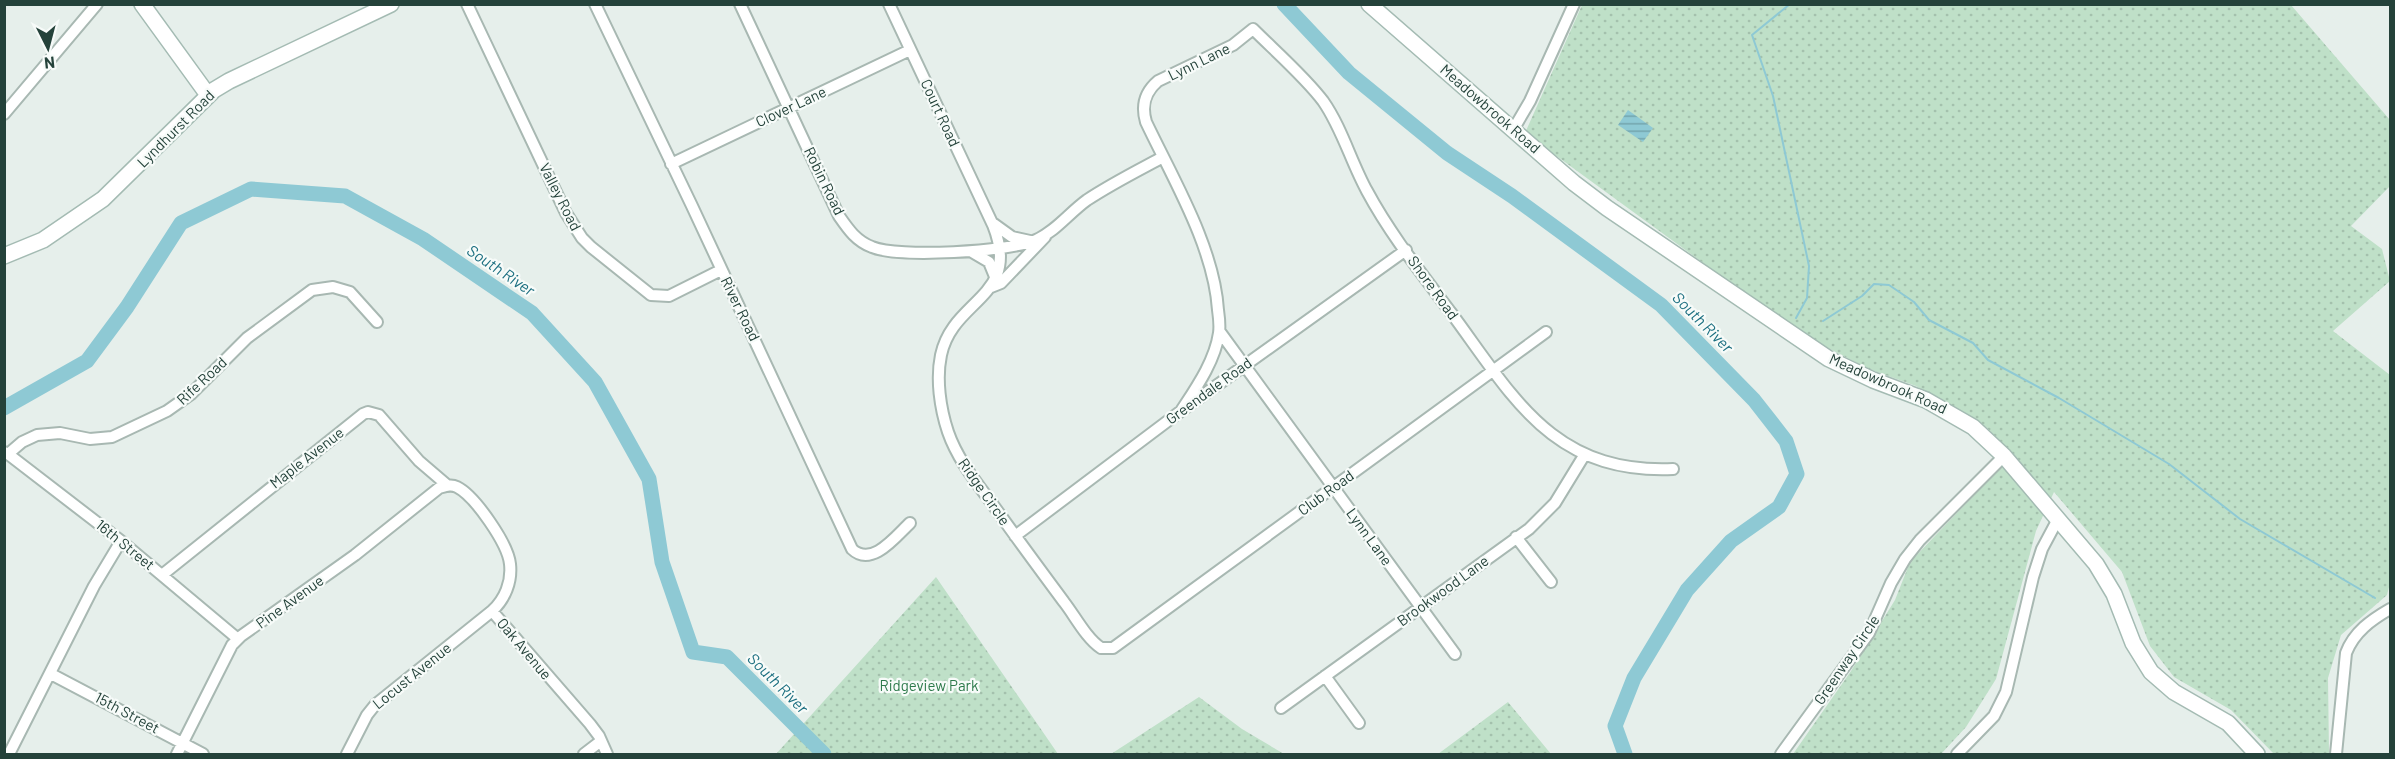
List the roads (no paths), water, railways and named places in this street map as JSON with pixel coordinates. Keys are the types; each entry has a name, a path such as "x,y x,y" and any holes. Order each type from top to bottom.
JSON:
{"street":[{"path":"4,114 97,4"},
{"path":"142,4 208,95"},
{"name":"Lyndhurst Road","path":"4,256 43,240 103,199 208,95 229,81 391,4"},
{"name":"Valley Road","path":"467,4 566,213 582,238 640,288 658,297 679,292 721,270"},
{"name":"River Road","path":"596,4 852,549 858,554 865,555 877,552 910,523"},
{"name":"Robin Road","path":"740,4 839,216 859,240 872,248 888,251 999,249"},
{"name":"Court Road","path":"889,4 993,223 999,249"},
{"name":"Meadowbrook Road","path":"1369,4 1513,130 1607,208 1829,359 1851,371 1946,409 1973,427 2004,456 2106,579 2133,643 2151,672 2174,692 2228,723 2257,754"},
{"path":"1513,130 1530,101 1574,4"},
{"name":"Lynn Lane","path":"1181,411 1199,383 1220,332 1217,289 1201,239 1144,116 1143,107 1148,92 1158,81 1233,45 1253,29"},
{"name":"Shore Road","path":"1253,29 1322,99 1370,196 1406,250 1532,419 1562,442 1585,454 1622,466 1673,469"},
{"name":"Clover Lane","path":"671,164 910,50"},
{"name":"Ridge Circle","path":"999,249 1034,241 1049,232 1086,200 1163,157"},
{"path":"982,250 991,236 993,223 1012,237 1034,241"},
{"name":"Ridge Circle","path":"1049,232 1036,249 1001,284 994,283 959,320 945,341 940,364 942,413 955,449 964,465 1097,646 1103,649"},
{"path":"994,283 1000,262 999,249"},
{"name":"Greendale Road","path":"1015,536 1181,411 1406,250"},
{"path":"969,251 989,262 994,283"},
{"name":"Rife Road","path":"6,453 37,435 60,433 90,439 112,437 167,411 191,394 247,338 312,290 333,287 350,292 377,322"},
{"name":"Lynn Lane","path":"1220,332 1455,654"},
{"name":"Club Road","path":"1103,649 1113,648 1546,332"},
{"name":"Maple Avenue","path":"162,575 274,484 368,412 379,415 418,460 447,485"},
{"name":"16th Street","path":"6,453 121,541 238,639"},
{"name":"Brookwood Lane","path":"1281,708 1538,521 1555,504 1585,454"},
{"name":"Greenway Circle","path":"1781,754 1869,633 1891,583 1905,559 1924,536 2004,456"},
{"name":"Oak Avenue","path":"447,485 458,488 475,503 506,549 510,564 510,579 502,600 492,611 590,724 602,741 607,754"},
{"name":"Pine Avenue","path":"177,754 232,645 238,639 355,555 439,488 447,485"},
{"path":"1957,754 1994,716 2006,692 2033,577 2042,549 2058,519"},
{"path":"1516,537 1551,582"},
{"path":"9,754 94,586 121,541"},
{"path":"2336,754 2346,653 2350,643 2362,628 2391,609"},
{"name":"Locust Avenue","path":"347,754 367,715 375,705 492,611"},
{"name":"15th Street","path":"51,674 203,754"},
{"path":"1325,676 1359,723"},
{"path":"584,754 602,741"}],"water":[{"path":"1628,110 1653,128 1643,142 1618,125"}],"waterway":[{"name":"South River","path":"1284,4 1349,73 1447,153 1512,196 1661,305 1754,400 1786,441 1797,474 1779,507 1731,541 1687,590 1634,678 1615,726 1625,754"},
{"path":"1790,4 1752,35 1773,96 1809,266 1807,298 1796,318"},
{"name":"South River","path":"4,408 87,361 127,307 181,223 251,189 345,196 423,239 532,313 595,382 649,479 662,562 693,652 727,657 824,754"},
{"path":"1823,321 1862,296 1874,284 1889,285 1914,302 1929,320 1973,343 1988,360 2059,398 2169,464 2240,519 2375,598"}],"park label":[{"name":"Ridgeview Park","path":"929,686"}]}
